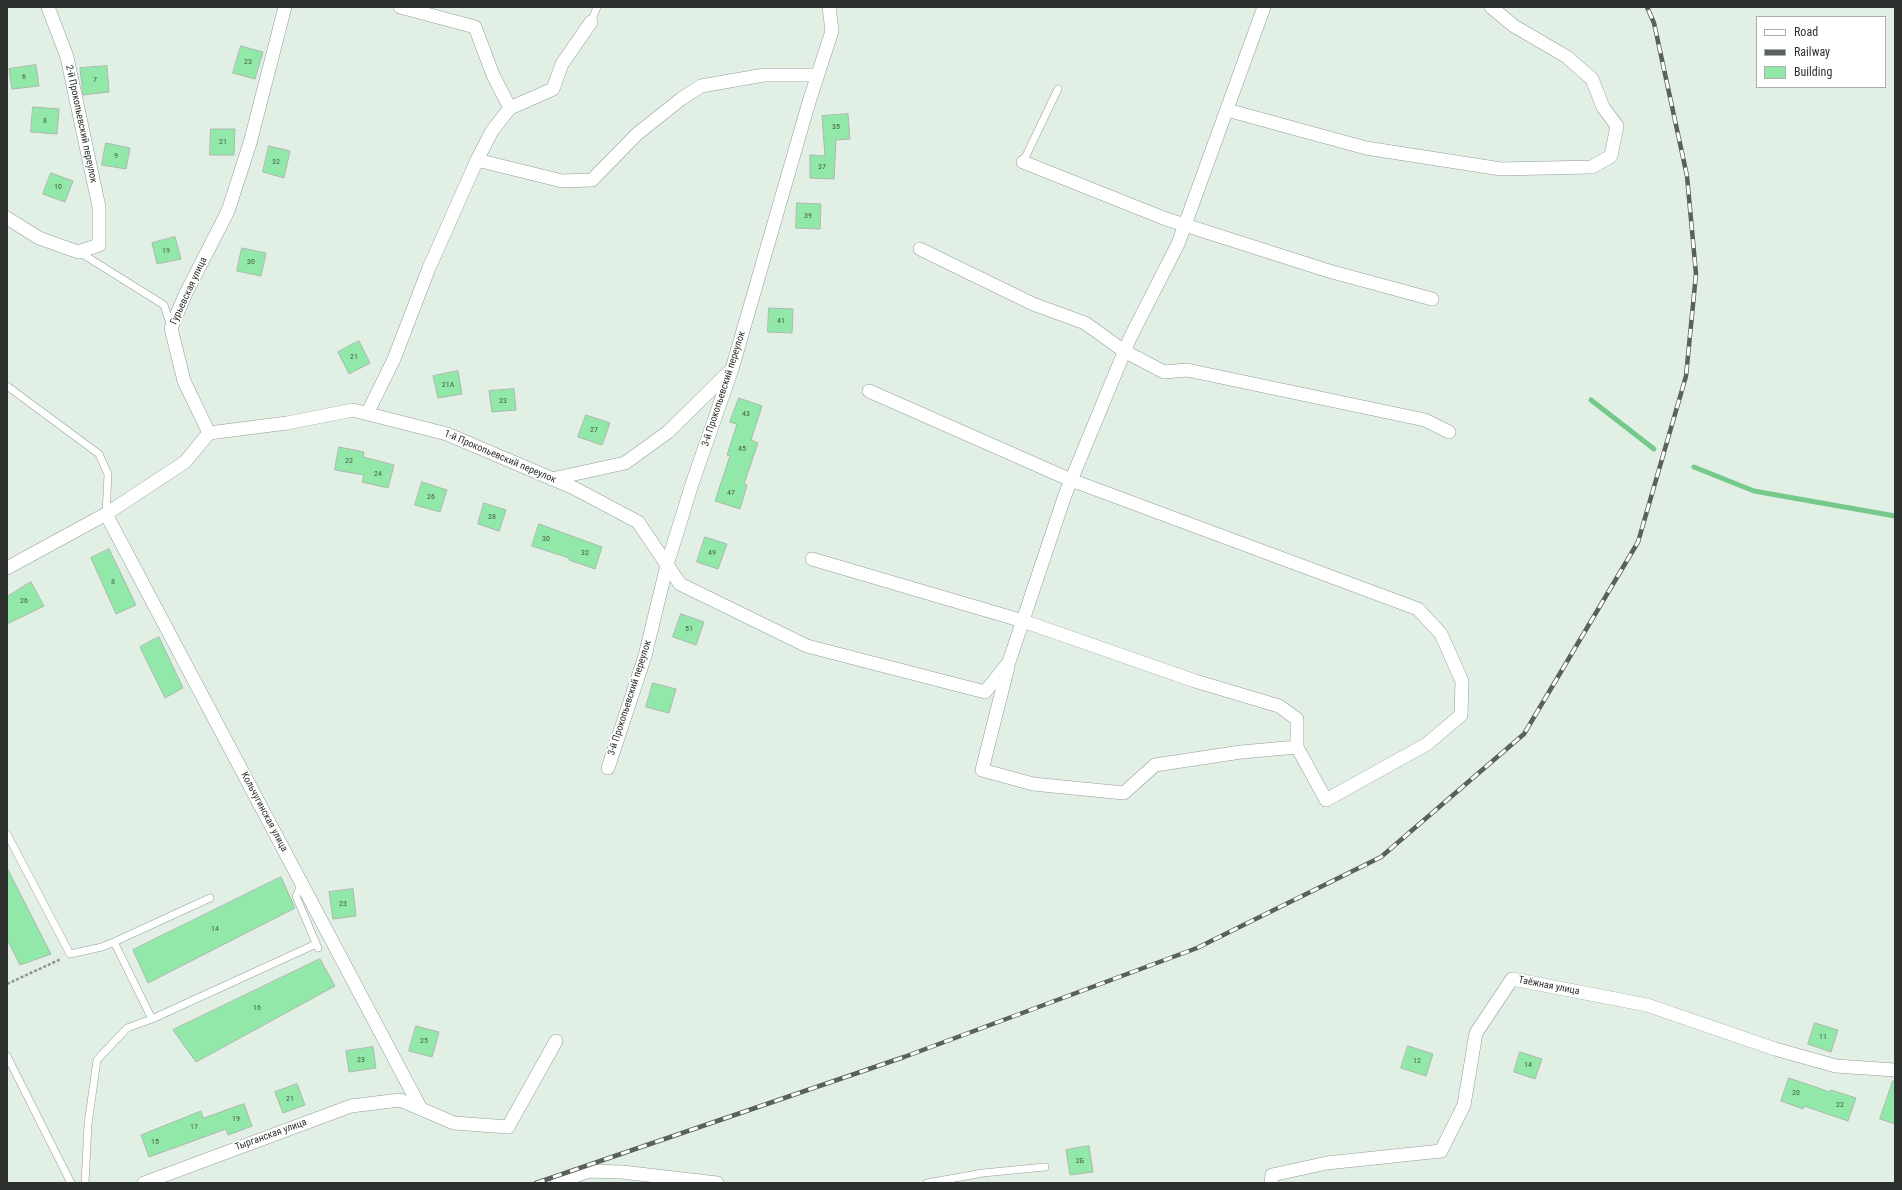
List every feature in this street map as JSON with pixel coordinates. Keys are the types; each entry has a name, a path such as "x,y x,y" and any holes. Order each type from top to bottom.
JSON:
{"street":[{"name":"2-й Прокопьевский переулок","path":"48,7 67,57 99,207 99,245 78,252"},
{"name":"Гурьевская улица","path":"208,433 184,382 171,328 186,293 228,211 250,143 285,7"},
{"path":"400,7 475,27 493,74 510,108"},
{"name":"3-й Прокопьевский переулок","path":"608,768 645,656 667,565 692,484 732,369 832,31 829,7"},
{"path":"1264,7 1178,244 1124,351 1071,480 1009,662 982,770 1033,784 1124,793 1155,765 1241,752 1297,747"},
{"path":"1227,110 1366,148 1501,169 1592,167 1611,156 1617,126 1603,106 1592,79 1567,56 1514,26 1491,7"},
{"path":"367,414 394,359 429,268 477,160 492,131 510,108 553,89 562,64 591,22"},
{"path":"477,160 562,181 592,180 637,134 681,99 701,86 764,75 818,75"},
{"path":"1024,162 1166,219 1329,271 1432,299"},
{"path":"7,218 39,238 78,252"},
{"path":"920,249 1033,304 1085,323 1124,351 1164,372 1187,370 1425,420 1449,432"},
{"path":"552,478 625,462 668,432 732,369"},
{"path":"812,559 1023,621 1195,681 1279,706 1297,719 1297,747 1326,800 1427,744 1461,716 1462,681 1441,634 1418,609 1071,480 869,391"},
{"name":"1-й Прокопьевский переулок","path":"208,433 287,423 352,410 447,434 574,488 638,522 680,584 807,646 985,692 1009,662"},
{"path":"7,568 106,514 184,462 208,433"},
{"name":"Кольчугинская улица","path":"106,514 422,1109"},
{"name":"Таёжная улица","path":"1271,1183 1272,1175 1327,1163 1441,1151 1464,1105 1476,1033 1512,979 1647,1005 1775,1049 1836,1066 1895,1070"},
{"path":"422,1109 454,1123 508,1128 556,1041"},
{"name":"Тырганская улица","path":"144,1183 351,1106 400,1100 422,1109"},
{"path":"557,1183 588,1171 622,1172 717,1183"}],"lane":[{"path":"591,22 597,7"},
{"path":"1024,162 1058,89"},
{"path":"78,252 164,305 171,328"},
{"path":"7,386 99,454 108,474 106,514"},
{"path":"7,834 70,954 102,947 210,898"},
{"path":"85,1183 88,1124 97,1060 127,1028 152,1019 317,946 296,896 302,884"},
{"path":"114,942 152,1019"},
{"path":"7,1056 72,1183"},
{"path":"927,1183 983,1173 1045,1167"}],"path":[{"path":"7,984 70,954"}],"building":[{"path":"241,46 263,52 255,79 233,73"},
{"path":"36,65 39,86 12,89 9,69"},
{"path":"107,66 109,92 83,95 80,68"},
{"path":"33,107 59,109 57,134 31,132"},
{"path":"848,114 850,139 836,140 834,179 810,178 810,155 825,156 822,116"},
{"path":"211,129 235,129 234,155 210,155"},
{"path":"106,143 130,148 126,169 102,165"},
{"path":"269,146 290,151 284,178 263,172"},
{"path":"51,173 73,181 65,202 43,194"},
{"path":"797,203 821,204 820,229 796,228"},
{"path":"175,237 181,259 157,264 152,243"},
{"path":"242,248 266,253 261,276 237,271"},
{"path":"769,308 793,309 792,333 768,332"},
{"path":"359,341 370,363 349,374 338,352"},
{"path":"458,371 462,394 438,398 433,376"},
{"path":"514,389 516,410 492,412 489,391"},
{"path":"739,398 762,406 751,440 758,443 744,484 747,485 740,509 715,501 730,456 727,455 737,424 730,422"},
{"path":"586,415 610,423 602,445 578,437"},
{"path":"339,447 364,452 363,457 394,465 388,488 362,482 364,475 335,470"},
{"path":"422,482 447,490 440,512 415,505"},
{"path":"484,503 506,510 499,531 478,524"},
{"path":"539,524 602,547 595,569 569,560 569,558 532,546"},
{"path":"705,537 727,544 718,569 697,562"},
{"path":"109,549 136,605 116,614 91,558"},
{"path":"31,582 44,606 7,624 7,597"},
{"path":"681,614 704,622 696,645 673,637"},
{"path":"159,637 183,688 165,698 140,647"},
{"path":"653,683 676,689 669,713 646,707"},
{"path":"7,868 51,954 20,965 7,939"},
{"path":"281,877 295,908 148,983 133,950"},
{"path":"353,889 356,916 333,919 329,892"},
{"path":"320,959 335,986 196,1062 173,1030"},
{"path":"1815,1023 1838,1030 1831,1052 1808,1044"},
{"path":"416,1026 439,1032 432,1057 409,1051"},
{"path":"1408,1046 1433,1054 1426,1076 1401,1068"},
{"path":"373,1047 376,1068 349,1072 346,1051"},
{"path":"1520,1052 1542,1059 1535,1079 1514,1072"},
{"path":"1789,1078 1830,1092 1831,1090 1856,1098 1848,1121 1804,1106 1803,1109 1781,1101"},
{"path":"1893,1081 1895,1082 1895,1124 1880,1119"},
{"path":"297,1084 305,1105 283,1113 275,1092"},
{"path":"244,1104 252,1126 228,1135 226,1129 149,1157 141,1135 201,1111 203,1118"},
{"path":"1089,1146 1093,1172 1070,1175 1066,1150"}],"waterway":[{"path":"1591,400 1654,449"},
{"path":"1694,467 1754,491 1895,516"}],"railway":[{"path":"536,1183 904,1057 1197,948 1381,857 1524,734 1638,542 1686,376 1696,274 1687,176 1654,23 1647,7"}]}
